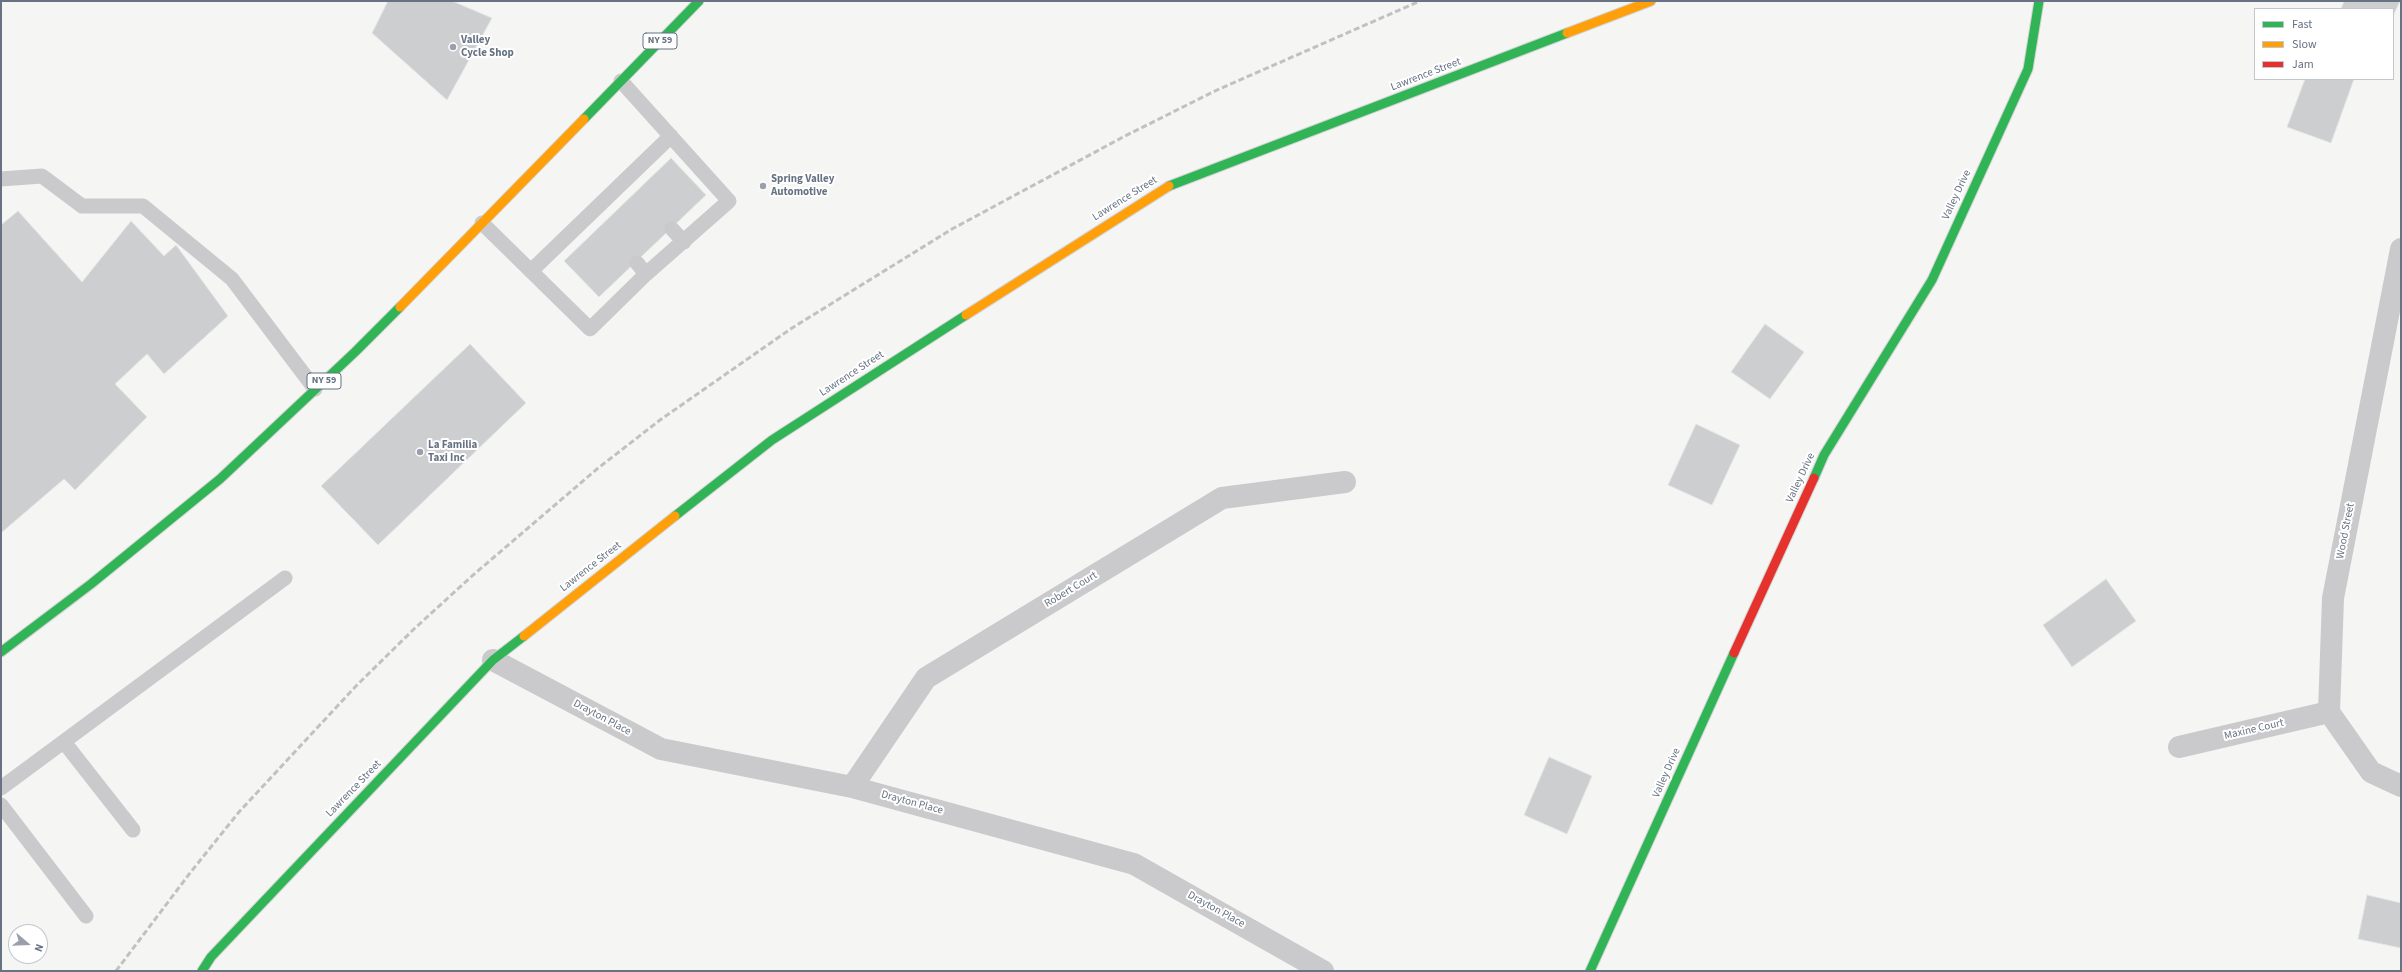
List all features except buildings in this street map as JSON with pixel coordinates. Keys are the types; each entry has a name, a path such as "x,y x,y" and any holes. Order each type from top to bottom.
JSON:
{"street":[{"name":"NY 59","path":"1,652 91,584 220,479 355,352 699,1"},
{"name":"Lawrence Street","path":"202,971 211,957 493,660 772,440 1164,188 1651,1"},
{"name":"Valley Drive","path":"1590,971 1824,455 1935,272 2028,69 2039,1"},
{"name":"Wood Street","path":"2329,712 2333,598 2401,249"},
{"name":"Robert Court","path":"852,787 926,678 1222,498 1345,482"},
{"name":"Drayton Place","path":"493,660 661,749 852,787 1134,864 1323,971"},
{"name":"Maxine Court","path":"2179,748 2329,712"},
{"path":"2329,712 2371,772 2401,786"}],"lane":[{"path":"482,223 590,329 642,269 684,242 729,201 621,81"},
{"path":"531,271 594,219 631,183 671,136"},
{"path":"1,179 42,176 82,206 143,206 232,279 315,389"},
{"path":"672,229 684,242"},
{"path":"1,788 285,578"},
{"path":"64,742 133,830"},
{"path":"1,805 86,916"}],"railway":[{"path":"116,971 190,873 239,812 356,686 414,629 472,576 597,469 660,420 792,328 952,229 1125,136 1217,90 1420,1"}],"traffic: fast":[{"path":"584,119 699,1"},
{"path":"1814,478 1824,455 1932,280 2028,69 2039,1"},
{"path":"1169,186 1567,33"},
{"path":"1,652 91,584 220,479 355,352 400,307"},
{"path":"675,516 772,440 966,315"},
{"path":"202,971 211,957 493,660 524,636"},
{"path":"1590,971 1734,653"}],"traffic: slow":[{"path":"1567,33 1651,1"},
{"path":"400,307 584,119"},
{"path":"966,315 1169,186"},
{"path":"524,636 675,516"}],"traffic: jam":[{"path":"1734,653 1814,478"}],"place":[{"name":"Valley Cycle Shop","path":"453,47"},
{"name":"Spring Valley Automotive","path":"763,186"},
{"name":"La Familia Taxi Inc","path":"420,452"}]}
